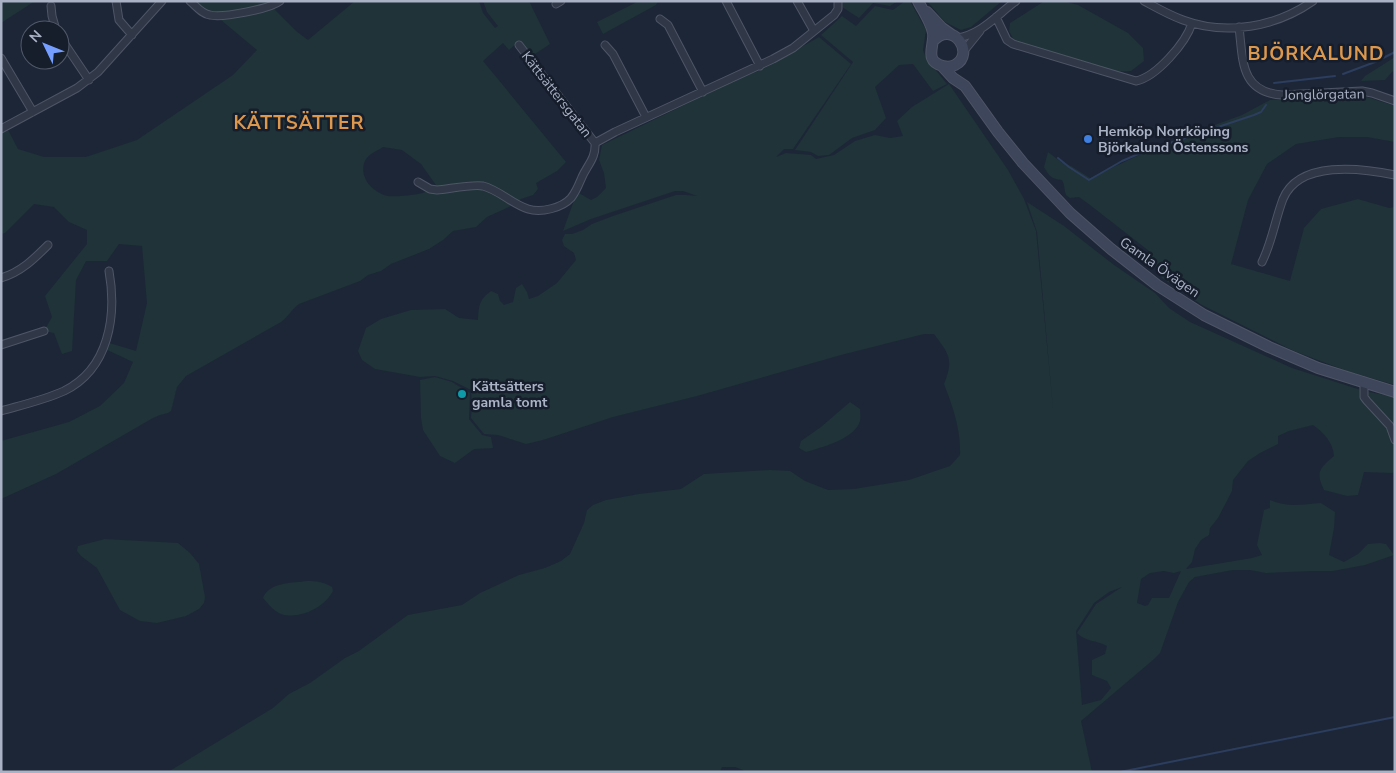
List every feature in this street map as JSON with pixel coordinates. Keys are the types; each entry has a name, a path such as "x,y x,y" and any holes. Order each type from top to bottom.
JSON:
{"main road":[{"name":"Gamla Övägen","path":"918,1 942,28 955,36 961,44 962,56 959,68 965,86 1017,156 1070,213 1111,249 1157,285 1204,315 1253,340 1318,368 1395,392"},
{"name":"Gamla Övägen","path":"918,1 931,28 933,41 931,54 935,61 953,78 965,86"},
{"path":"933,41 940,36 948,34 955,36"},
{"path":"942,66 958,63 962,56"}],"street":[{"path":"116,1 119,20 132,35"},
{"path":"1,129 89,80 162,1"},
{"path":"190,1 205,13 224,15 268,7 280,1"},
{"path":"726,1 760,66"},
{"path":"797,1 814,32"},
{"name":"Kättsättersgatan","path":"595,142 760,66 792,48 834,15 838,9 838,1"},
{"path":"955,36 972,34 982,29 1016,1"},
{"path":"1144,1 1165,13 1192,23 1215,27 1240,28 1257,26 1283,18 1313,1"},
{"path":"51,6 53,20"},
{"path":"996,18 1007,40 1013,44 1136,81 1146,78 1166,62 1189,32 1192,23"},
{"path":"660,19 668,25 703,92"},
{"name":"Jonglörgatan","path":"1240,28 1243,65 1255,86 1263,91 1282,95 1362,91 1395,101"},
{"path":"962,56 982,29"},
{"name":"Kättsättersgatan","path":"418,182 430,189 437,190 483,186 528,209 538,210 559,206 571,199 587,166 592,161 596,151 595,142 520,45"},
{"path":"605,45 613,54 646,117"},
{"path":"70,52 89,80"},
{"path":"1,58 34,112"},
{"path":"1262,262 1268,250 1283,200 1292,185 1298,180 1310,174 1344,169 1395,175"},
{"path":"1,278 10,276 22,269 48,246"},
{"path":"1,411 63,392 91,371 105,345 108,328 112,296 108,271"},
{"path":"1,345 44,331"},
{"path":"1364,383 1364,397 1366,401 1390,426 1395,440"}],"green space":[{"path":"1,1 35,1 1,23"},
{"path":"190,1 274,1 275,10 308,40 355,1 479,1 483,13 495,28 498,26 487,12 483,1 529,1 550,44 532,56 520,40 509,50 503,43 483,61 566,162 557,171 536,183 538,189 533,195 521,199 487,217 476,227 453,231 429,249 391,264 360,281 299,304 281,322 186,376 177,387 171,411 168,413 153,418 56,474 1,499 1,441 69,422 100,406 124,383 133,362 103,348 106,342 136,351 147,303 142,246 119,244 107,261 86,261 76,280 72,351 62,354 54,333 44,331 52,317 45,296 87,244 87,230 69,222 54,207 34,204 5,233 1,234 1,129 6,126 18,149 44,157 86,157 137,140 233,75 257,50 215,15","holes":["383,147 402,150 421,164 436,185 423,193 411,195 388,196 377,192 365,178 363,167 366,159"]},
{"path":"639,1 658,1 656,5 603,34 597,22"},
{"path":"841,1 898,1 890,6 873,3 859,18 842,7"},
{"path":"905,1 910,1 926,30 923,50 926,58 947,84 933,91 913,64 899,65 875,87 886,118 875,130 852,138 829,155 818,156 811,152 795,150 853,62 821,35 842,16 856,26 875,6 893,10"},
{"path":"927,1 1002,1 971,27 961,30 945,22"},
{"path":"1047,1 1063,1 1078,5 1128,33 1143,48 1144,61 1131,71 1112,72 1049,54 1030,53 1015,42 1009,31 1010,23"},
{"path":"819,37 851,64 793,149 784,149 776,157 786,153 811,155 816,159 834,155 855,141 875,135 890,138 903,136 897,121 912,107 949,84 1008,170 1024,199 1036,231 1053,408 1037,232 1027,202 1064,226 1114,265 1155,293 1169,308 1190,322 1292,368 1364,391 1395,397 1395,472 1364,472 1358,495 1347,496 1324,490 1321,484 1320,471 1334,456 1330,442 1313,425 1278,436 1278,444 1248,461 1233,480 1232,491 1218,518 1210,528 1209,535 1201,540 1195,549 1192,562 1186,569 1262,555 1257,545 1264,510 1270,508 1270,500 1289,505 1321,503 1335,512 1329,555 1344,562 1358,554 1368,544 1386,544 1394,555 1365,565 1333,571 1266,573 1250,570 1233,570 1195,577 1189,582 1178,602 1160,653 1081,721 1092,772 745,772 735,767 722,767 720,772 168,772 273,708 289,694 310,683 345,658 359,651 408,615 462,605 480,593 519,575 545,568 561,561 570,554 584,523 587,510 593,505 606,500 639,494 681,489 704,474 770,470 790,471 805,481 828,490 854,489 909,480 950,466 960,455 958,428 944,384 949,368 948,357 934,334 924,334 841,355 697,396 613,417 526,444 498,435 484,434 471,418 471,390 453,381 435,376 420,377 375,369 362,360 358,351 366,328 381,319 411,310 445,309 459,318 478,320 480,303 491,291 498,294 500,301 504,305 513,302 516,288 522,284 529,299 538,296 557,283 576,260 574,253 564,246 562,240 565,234 572,234 613,216 676,195 697,196 683,191 675,191 591,219 563,231 577,192 591,200 606,188 604,173 599,160 602,145 740,78 761,70","holes":["1164,571 1174,573 1181,571 1169,598 1152,598 1148,605 1145,606 1137,603 1141,579 1150,573","1122,587 1096,604 1077,633 1084,638 1107,646 1105,654 1092,660 1092,675 1107,681 1111,688 1101,700 1082,705 1076,631 1094,603 1109,592"]},
{"path":"1395,57 1395,71 1385,80 1361,81 1365,76"},
{"path":"1367,97 1395,106 1395,142 1367,137 1339,137 1296,144 1267,164 1248,200 1231,264 1290,281 1304,228 1321,209 1358,199 1389,208 1395,207 1395,385 1347,371 1294,351 1202,305 1162,278 1149,251 1079,197 1070,198 1066,195 1062,180 1055,179 1047,173 1044,167 1048,152 1061,162 1090,178 1163,144 1242,115 1270,100"},
{"path":"435,377 452,382 470,393 469,419 482,435 491,437 493,448 474,449 455,463 440,456 423,430 421,418 420,380"},
{"path":"850,402 860,409 860,421 852,432 829,445 806,452 799,448 801,441 821,427"},
{"path":"105,539 178,543 199,564 205,597 204,603 199,609 186,616 157,623 140,621 120,610 97,568 77,551 78,546"},
{"path":"307,581 326,584 332,587 333,591 318,607 304,614 281,614 263,598 270,589 276,586"}],"waterway":[{"path":"1343,74 1395,52"},
{"path":"1274,83 1335,76"},
{"path":"1058,158 1089,180 1122,161 1143,152 1254,115 1261,112 1266,105"},
{"path":"1120,772 1395,717"}],"place":[{"name":"Hemköp Norrköping Björkalund Östenssons","path":"1088,139"},
{"name":"Kättsätters gamla tomt","path":"462,394"}],"district":[{"name":"BJÖRKALUND","path":"1316,53"},
{"name":"KÄTTSÄTTER","path":"299,122"}]}
